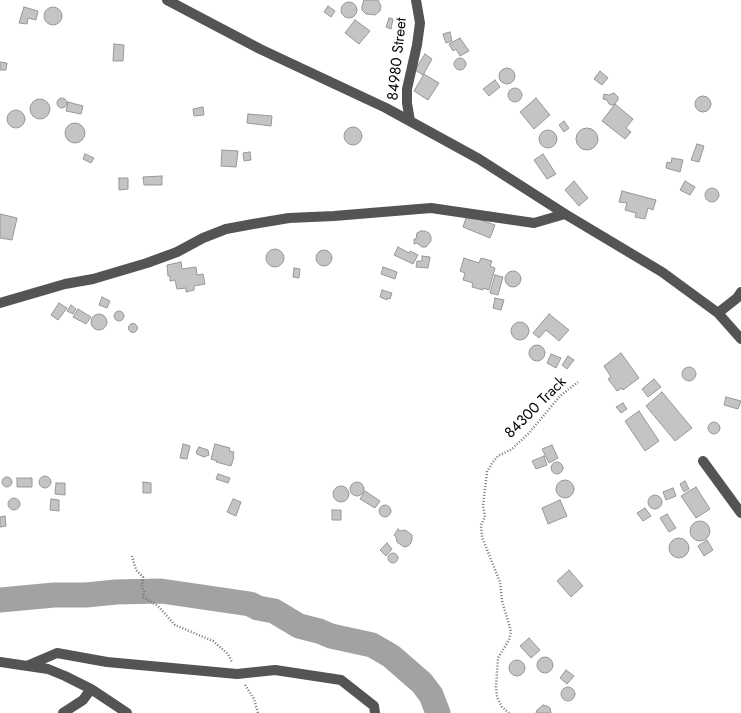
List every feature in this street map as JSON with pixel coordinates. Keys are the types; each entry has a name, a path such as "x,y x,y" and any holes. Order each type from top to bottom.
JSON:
{"street":[{"path":"167,0 260,49 410,120 479,159 565,214 662,272 718,313 741,339"},
{"name":"84980 Street","path":"410,120 407,103 407,89 417,45 420,23 416,0"},
{"path":"0,303 65,284 93,279 147,263 177,252 203,238 226,229 289,218 431,208 466,212 516,221 534,222 565,214"},
{"path":"718,313 737,298 741,292"},
{"path":"703,461 741,513"},
{"path":"30,665 57,653 106,662 237,674 275,670 341,680 374,706 375,713"},
{"path":"0,662 30,665 48,669 91,689 127,713"},
{"path":"63,713 83,700 91,689"}],"path":[{"name":"84300 Track","path":"509,713 502,707 497,697 496,687 498,658 509,640 511,632 502,601 500,582 482,537 481,525 485,517 483,506 488,472 492,463 498,456 512,449 560,396 578,382"},
{"path":"132,556 136,570 143,577 143,597 158,606 175,625 213,641 228,654 237,674 254,699 258,713"}],"building":[{"path":"364,0 378,0 381,6 380,11 375,15 366,14 362,10"},
{"path":"346,2 352,2 357,7 355,16 352,18 346,18 341,13 341,7"},
{"path":"328,6 335,11 331,17 324,12"},
{"path":"24,7 38,11 36,20 28,18 27,24 19,23"},
{"path":"53,7 59,10 62,16 59,22 53,25 47,22 44,16 47,10"},
{"path":"389,18 393,19 391,29 386,27"},
{"path":"355,20 370,31 359,44 345,33"},
{"path":"450,32 452,41 446,43 443,34"},
{"path":"460,38 469,51 460,56 456,49 453,51 449,44"},
{"path":"114,44 124,45 123,61 113,61"},
{"path":"425,54 432,59 423,75 415,70"},
{"path":"458,58 462,58 466,64 462,70 458,70 454,66 454,62"},
{"path":"0,62 7,63 6,70 0,70"},
{"path":"507,68 513,70 515,76 513,82 507,84 501,82 499,76 501,70"},
{"path":"600,71 608,78 602,85 594,79"},
{"path":"424,74 439,83 428,100 414,91"},
{"path":"495,80 500,87 489,96 483,89"},
{"path":"512,88 518,88 522,92 522,98 518,102 512,102 508,98 508,92"},
{"path":"614,93 618,97 618,100 614,105 609,104 607,100 603,99 604,94 609,95"},
{"path":"700,96 706,96 711,101 709,110 706,112 700,112 695,107 695,101"},
{"path":"60,98 64,98 66,99 66,107 60,108 57,105 57,101"},
{"path":"536,98 550,115 534,129 520,112"},
{"path":"40,99 47,102 50,109 47,116 40,119 33,116 30,109 33,102"},
{"path":"68,102 83,106 81,114 66,111"},
{"path":"615,104 633,119 626,128 631,132 625,139 602,121"},
{"path":"203,107 204,115 194,116 193,109"},
{"path":"16,110 22,113 25,119 22,125 16,128 10,125 7,119 10,113"},
{"path":"248,114 272,116 271,126 247,123"},
{"path":"564,121 569,128 564,132 559,125"},
{"path":"75,123 82,126 85,133 82,140 75,143 68,140 65,133 68,126"},
{"path":"349,127 357,127 362,132 360,143 357,145 349,145 344,140 344,132"},
{"path":"587,128 591,129 597,135 597,143 591,149 587,150 583,149 577,143 576,139 577,135 583,129"},
{"path":"548,130 554,133 557,139 554,145 548,148 542,145 539,139 542,133"},
{"path":"697,144 704,146 699,162 691,160"},
{"path":"222,150 238,151 236,167 221,166"},
{"path":"250,152 251,160 244,161 243,153"},
{"path":"85,154 94,158 91,163 83,159"},
{"path":"543,154 556,174 547,179 534,160"},
{"path":"672,158 683,160 680,172 666,168 667,162 671,163"},
{"path":"162,176 162,185 144,185 143,177"},
{"path":"119,178 128,178 128,189 119,190"},
{"path":"574,181 588,198 579,206 565,190"},
{"path":"685,181 695,187 690,195 680,190"},
{"path":"709,188 715,188 719,192 719,198 715,202 709,202 705,198 705,192"},
{"path":"622,191 656,200 653,210 648,208 645,219 635,217 636,213 625,210 627,203 619,202"},
{"path":"0,214 17,218 12,240 0,238"},
{"path":"467,215 495,225 490,238 463,227"},
{"path":"421,231 429,233 431,237 431,241 426,247 422,247 417,243 414,244 414,239 416,239 417,233"},
{"path":"398,247 409,253 410,251 418,255 413,264 394,255"},
{"path":"275,249 281,252 284,258 281,264 275,267 269,264 266,258 269,252"},
{"path":"324,250 331,255 332,258 327,265 324,266 317,261 316,258 321,251"},
{"path":"422,256 430,257 428,268 416,267 417,261 422,261"},
{"path":"464,258 479,263 481,258 492,261 490,266 495,268 489,290 472,287 473,283 463,280 465,273 460,271"},
{"path":"181,262 182,269 196,267 197,275 203,274 205,284 194,286 194,290 186,292 186,288 177,289 175,280 170,281 167,265"},
{"path":"383,267 397,272 395,279 381,274"},
{"path":"294,268 300,269 299,278 293,277"},
{"path":"513,271 520,276 521,279 516,286 513,287 506,282 505,279 510,272"},
{"path":"495,275 503,277 498,295 490,293"},
{"path":"382,290 392,293 390,299 387,298 387,300 380,297"},
{"path":"102,297 110,301 107,308 99,305"},
{"path":"495,298 504,300 501,310 493,308"},
{"path":"59,303 67,308 58,320 51,315"},
{"path":"71,305 76,309 73,314 67,311"},
{"path":"78,309 91,317 86,324 73,317"},
{"path":"117,311 121,311 123,312 123,320 117,321 114,318 114,314"},
{"path":"96,314 102,314 107,319 105,328 102,330 96,330 91,325 91,319"},
{"path":"549,314 569,330 559,341 546,330 539,338 533,333"},
{"path":"516,322 524,322 529,327 527,338 524,340 516,340 511,335 511,327"},
{"path":"131,324 135,324 137,328 135,332 131,332 129,330 129,326"},
{"path":"534,345 540,345 545,350 543,359 540,361 534,361 529,356 529,350"},
{"path":"621,353 639,378 623,390 622,388 617,391 608,379 611,377 604,366"},
{"path":"551,354 561,358 556,368 547,363"},
{"path":"568,356 574,360 567,369 562,365"},
{"path":"686,367 692,367 696,371 696,377 692,381 686,381 682,377 682,371"},
{"path":"654,379 661,387 648,397 642,389"},
{"path":"662,392 692,428 675,441 646,406"},
{"path":"726,397 741,401 738,409 724,405"},
{"path":"623,403 627,409 621,413 616,407"},
{"path":"639,411 659,441 645,451 625,421"},
{"path":"714,422 718,424 720,428 718,432 714,434 710,432 708,428 710,424"},
{"path":"183,444 190,446 187,459 180,458"},
{"path":"215,444 230,448 229,451 234,452 231,466 211,459"},
{"path":"552,445 558,458 549,463 542,449"},
{"path":"199,447 208,450 209,455 204,457 197,454 196,452"},
{"path":"544,456 547,465 536,469 532,461"},
{"path":"559,462 562,463 562,473 555,474 552,473 551,466 552,463"},
{"path":"218,474 230,478 228,483 216,479"},
{"path":"45,476 49,478 51,482 49,486 45,488 41,486 39,482 41,478"},
{"path":"5,477 9,477 12,482 9,487 5,487 2,484 2,480"},
{"path":"17,478 32,478 32,487 17,487"},
{"path":"565,480 571,483 574,489 571,495 565,498 559,495 556,489 559,483"},
{"path":"685,481 689,489 684,492 680,484"},
{"path":"143,482 151,483 151,493 143,493"},
{"path":"357,482 362,484 364,489 362,494 357,496 352,494 350,489 352,484"},
{"path":"56,483 65,483 65,495 55,494"},
{"path":"341,486 347,488 349,494 347,500 341,502 335,500 333,494 335,488"},
{"path":"696,487 710,509 696,518 681,496"},
{"path":"673,488 676,496 666,500 663,492"},
{"path":"365,491 380,501 375,508 360,499"},
{"path":"652,495 658,495 662,499 662,505 658,509 652,509 648,505 648,499"},
{"path":"12,498 16,498 20,504 16,510 12,510 8,506 8,502"},
{"path":"51,499 59,500 59,511 50,510"},
{"path":"233,499 241,502 236,516 227,512"},
{"path":"560,500 567,516 548,524 542,508"},
{"path":"383,505 387,505 391,511 387,517 383,517 379,513 379,509"},
{"path":"645,508 651,516 643,521 637,513"},
{"path":"332,510 341,510 341,520 332,520"},
{"path":"667,514 676,528 669,532 660,518"},
{"path":"5,516 6,526 0,527 0,517"},
{"path":"700,521 707,524 710,531 707,538 700,541 693,538 690,531 693,524"},
{"path":"398,529 400,531 405,530 412,535 411,543 408,546 404,547 397,542 394,535"},
{"path":"679,538 686,541 689,548 686,555 679,558 672,555 669,548 672,541"},
{"path":"707,540 713,550 704,556 698,546"},
{"path":"387,543 392,549 386,556 380,550"},
{"path":"393,553 398,558 393,563 388,558"},
{"path":"569,570 583,586 571,597 557,581"},
{"path":"529,638 540,650 531,658 520,646"},
{"path":"542,657 548,657 553,662 551,671 548,673 542,673 537,668 537,662"},
{"path":"517,660 523,662 525,668 523,674 517,676 511,674 509,668 511,662"},
{"path":"566,670 574,676 567,684 560,678"},
{"path":"568,687 573,689 575,694 573,699 568,701 563,699 561,694 563,689"},
{"path":"543,705 550,708 551,713 536,713 537,710"}],"waterway":[{"path":"0,600 54,595 161,591 250,604 258,608 274,611 299,626 331,636 372,645 391,656 422,683 431,695 438,713"}]}
